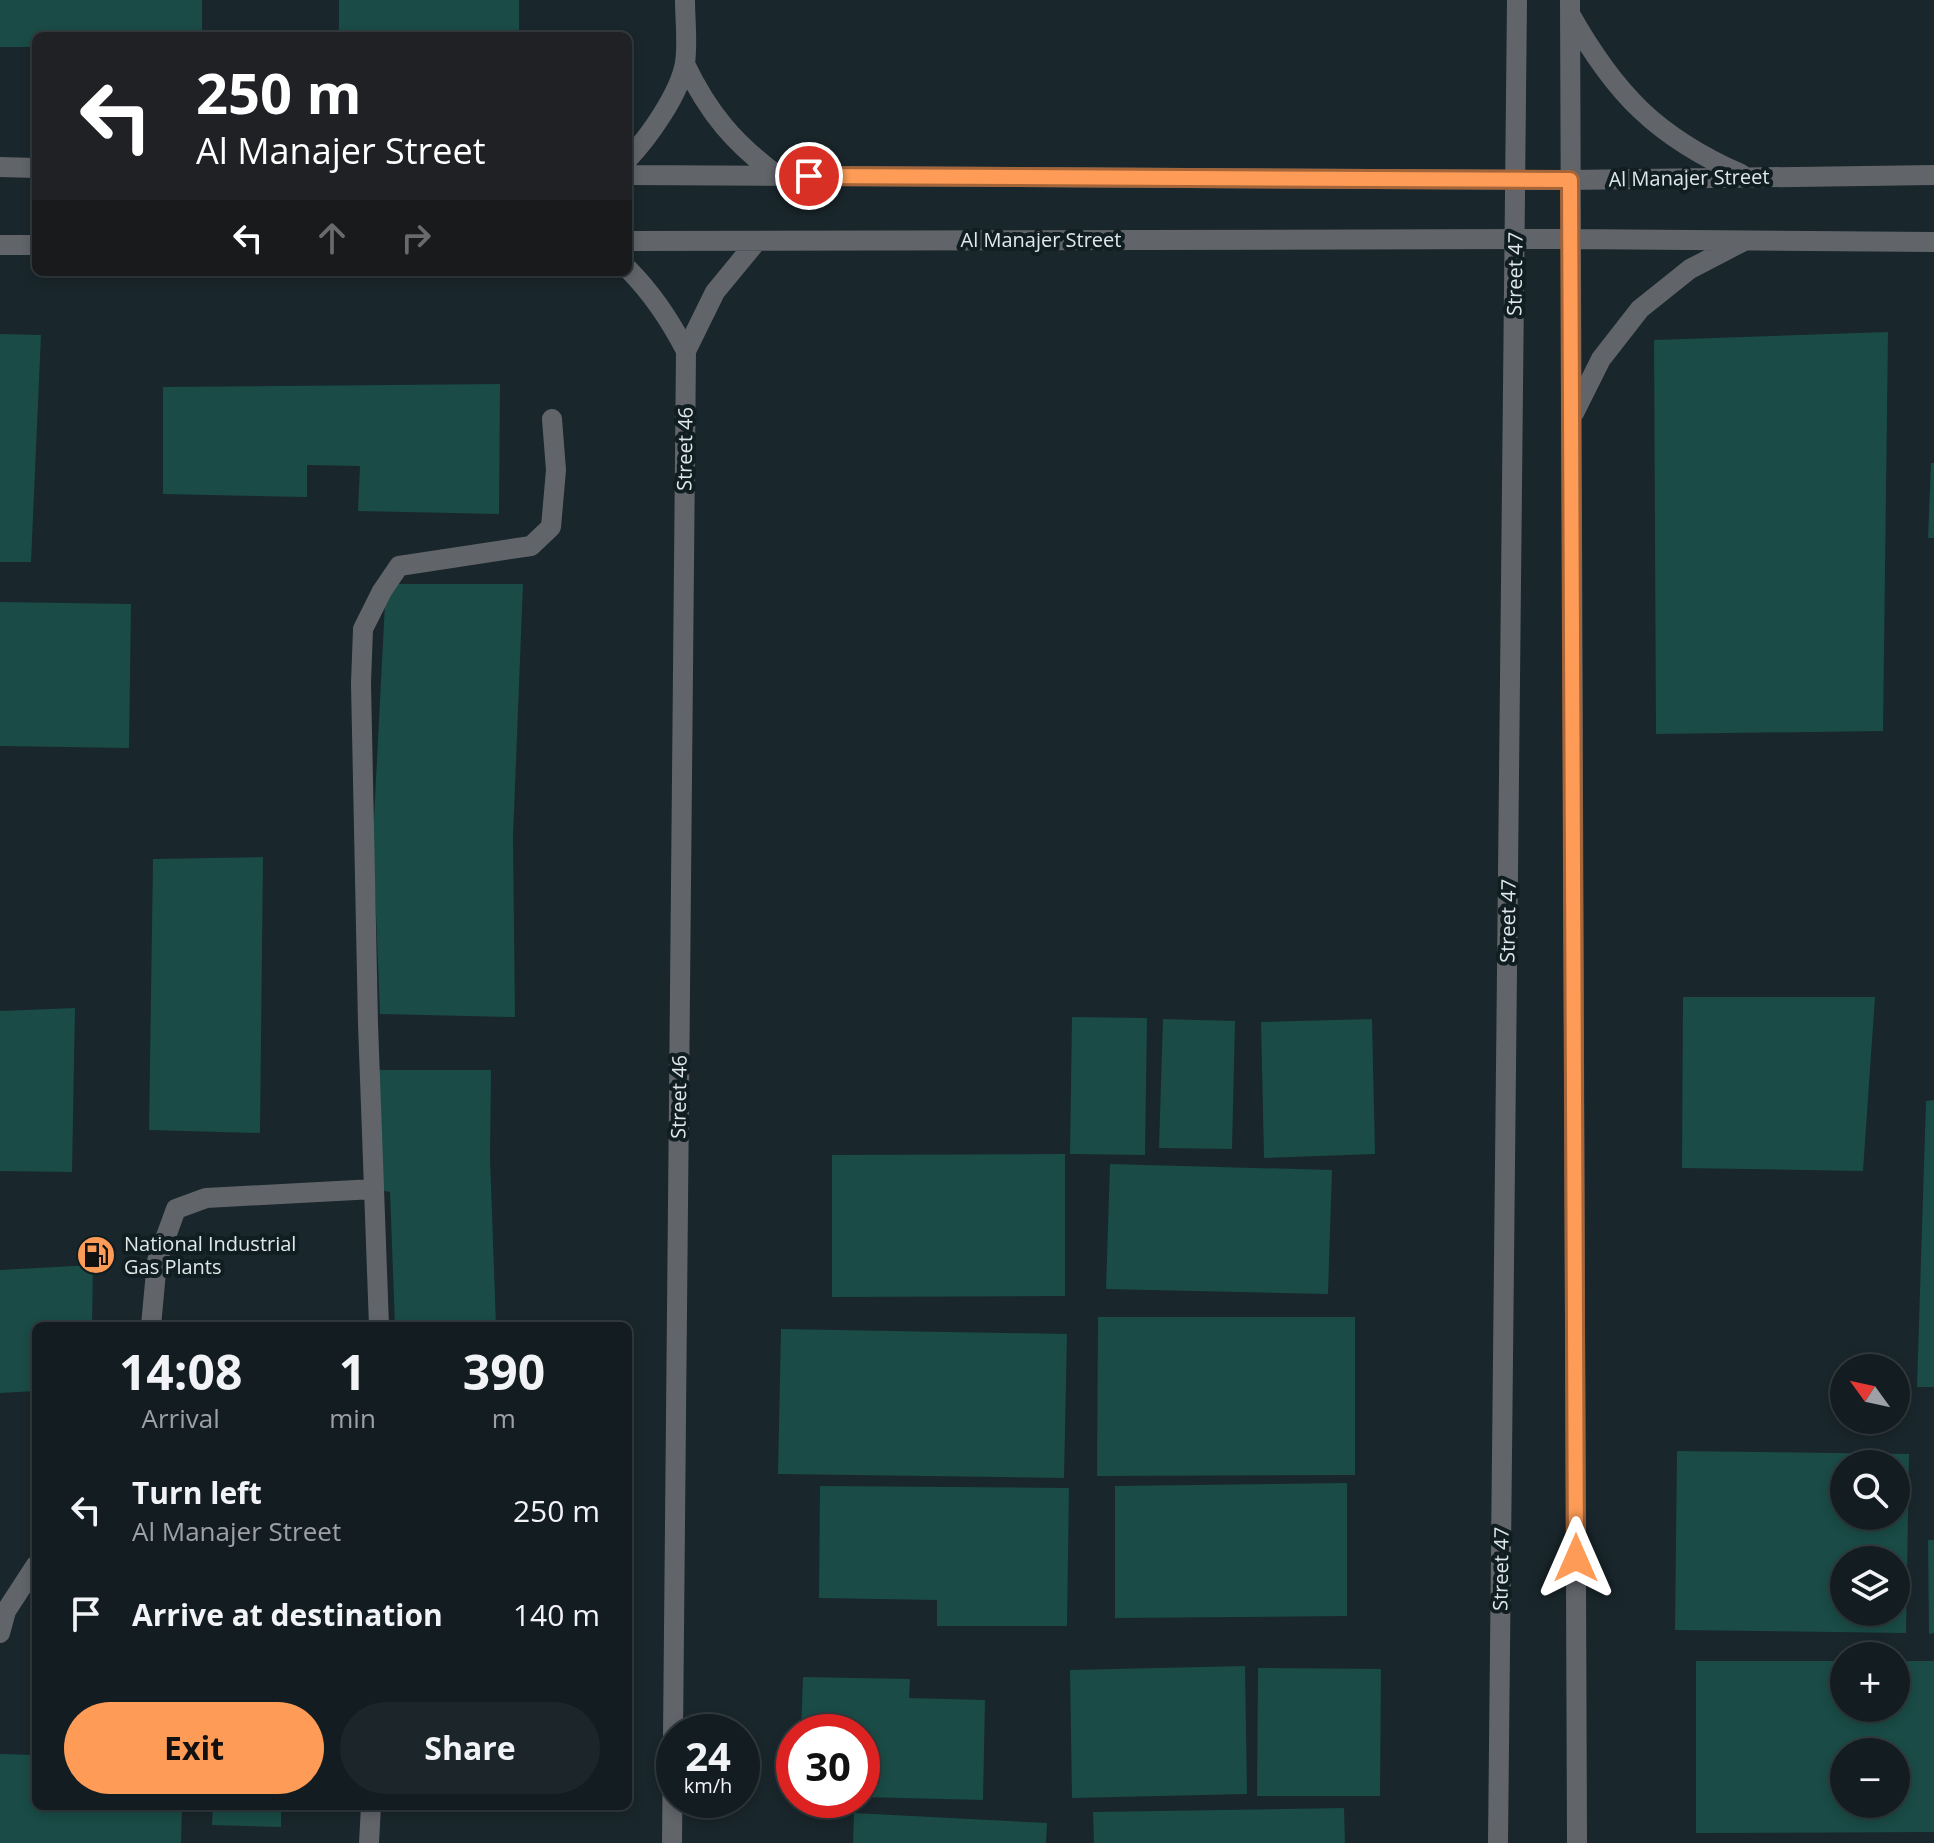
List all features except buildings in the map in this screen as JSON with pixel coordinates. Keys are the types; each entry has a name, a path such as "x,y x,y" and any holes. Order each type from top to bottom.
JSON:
{"street":[{"path":"632,154 655,124 685,64 685,0"},
{"name":"Street 47","path":"1498,1843 1517,0"},
{"path":"1570,7 1594,57 1625,96 1661,129 1703,157 1748,177"},
{"path":"1570,7 1577,1843"},
{"path":"685,64 701,98 723,128 749,154 778,176"},
{"path":"0,167 32,168"},
{"name":"Al Manajer Street","path":"632,175 1570,180 1934,175"},
{"path":"1572,416 1601,359 1640,309 1690,269 1747,239"},
{"name":"Al Manajer Street","path":"632,241 1747,239 1934,242"},
{"name":"Street 46","path":"672,1843 686,351 715,292 757,241"},
{"path":"0,245 32,245"},
{"name":"Street 46","path":"632,273 648,288 669,318 686,351"},
{"path":"379,1322 362,798 363,629 399,566 531,546 551,527 556,470 552,419"},
{"path":"151,1322 157,1261 176,1209 206,1198 374,1189"},
{"path":"0,1633 6,1611 32,1571"},
{"path":"369,1843 371,1810"}],"place":[{"name":"National Industrial Gas Plants","path":"96,1255"}],"route":[{"path":"809,176 1570,180 1576,1558"}]}
